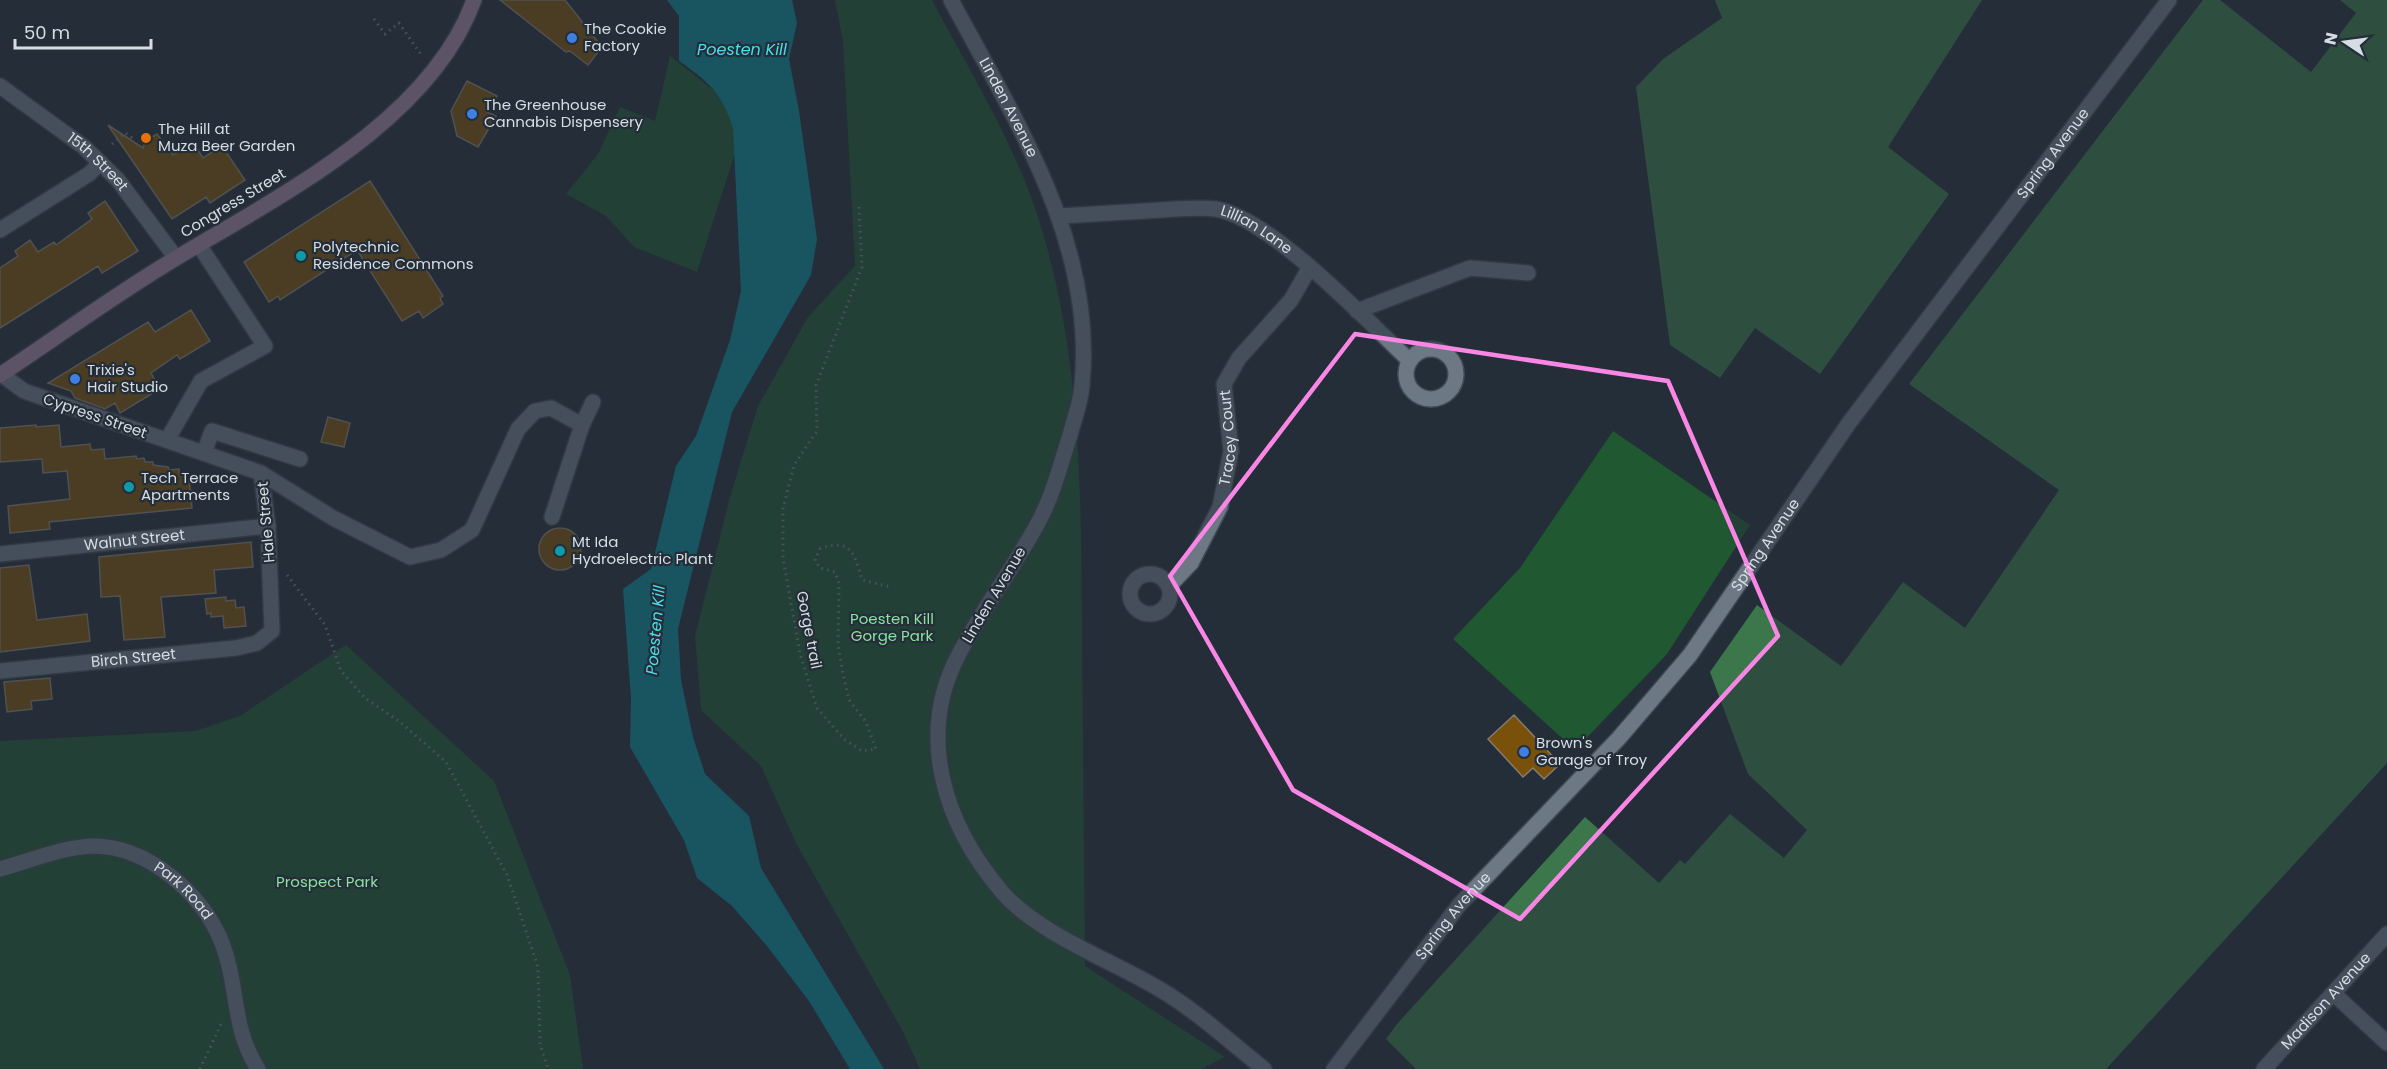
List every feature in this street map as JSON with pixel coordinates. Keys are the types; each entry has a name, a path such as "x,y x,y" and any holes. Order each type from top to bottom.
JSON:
{"main road":[{"name":"Congress Street","path":"1,375 176,258 244,219 335,160 397,109 435,69 465,24 474,0"}],"street":[{"name":"Linden Avenue","path":"951,0 1032,152 1060,216 1080,290 1084,347 1082,389 1061,464 1041,518 958,655 946,682 939,710 937,746 940,776 951,811 982,866 1004,895 1027,915 1162,990 1264,1069"},
{"name":"Spring Avenue","path":"1334,1069 1460,904 1619,738 1690,655 1849,423 2169,0"},
{"name":"15th Street","path":"0,86 56,124 118,180 176,258"},
{"path":"0,230 89,174 100,163"},
{"name":"Lillian Lane","path":"1060,216 1217,210 1258,228 1310,267 1410,361"},
{"path":"167,440 201,381 265,346 199,245"},
{"name":"Tracey Court","path":"1169,586 1191,563 1220,507 1231,451 1224,384 1239,358 1291,300 1310,267"},
{"path":"1357,311 1470,268 1528,273"},
{"name":"Cypress Street","path":"1,375 24,391 205,453"},
{"path":"552,517 582,425 593,402"},
{"path":"261,473 333,518 410,557 441,550 472,530 518,429 535,411 551,408 582,425"},
{"path":"220,476 205,453 212,431 300,459"},
{"name":"Hale Street","path":"205,453 261,473 268,526 272,631 263,638"},
{"name":"Walnut Street","path":"0,554 268,526"},
{"name":"Birch Street","path":"0,670 236,648 257,643 263,638"},
{"name":"Park Road","path":"0,869 93,846 143,858 163,870 194,900 222,943 238,1024 249,1055 258,1069"},
{"name":"Madison Avenue","path":"2264,1069 2387,934"},
{"path":"2334,994 2387,1043"}],"path":[{"path":"374,19 385,34 399,23 422,56"},
{"path":"112,144 125,133 134,139"},
{"name":"Gorge trail","path":"859,207 862,267 816,385 817,430 794,465 783,509 783,558 800,654 817,708 844,739 862,751 876,749 866,722 849,699 838,645 839,583 835,572 820,568 815,560 820,549 832,544 846,546 856,557 862,580 890,586"},
{"path":"270,561 289,576 325,625 341,671 365,698 400,722 446,762 507,875 538,967 540,1044 548,1069"},
{"path":"200,1069 233,994"}],"highlighted area":[{"path":"1355,334 1668,381 1778,636 1520,919 1293,790 1170,576"}],"green space":[{"name":"Poesten Kill Gorge Park","path":"835,0 932,0 1002,130 1036,211 1051,262 1062,313 1070,364 1079,468 1085,966 1225,1057 1201,1069 920,1069 902,1030 797,845 761,766 701,710 695,636 730,497 758,406 808,317 855,266 843,41"},
{"path":"1715,0 1982,0 1888,147 1949,194 1820,374 1755,328 1720,378 1670,345 1636,87 1663,59 1722,18"},
{"path":"2203,0 2220,0 2311,72 2356,13 2340,0 2387,0 2387,763 2106,1069 1416,1069 1386,1039 1397,1024 1585,817 1659,883 1680,860 1685,864 1730,814 1784,858 1807,830 1748,774 1710,672 1757,605 1841,666 1903,582 1965,628 2059,490 1909,384"},
{"path":"670,56 744,114 741,134 697,272 634,247 606,216 566,194 598,154 620,107 655,121"},
{"path":"1613,431 1750,525 1667,654 1575,750 1453,639 1520,568"},
{"name":"Prospect Park","path":"346,645 494,781 570,975 583,1069 0,1069 0,741 196,731 240,716"}],"water":[{"name":"Poesten Kill","path":"667,0 792,0 797,23 789,59 799,111 817,239 811,275 732,412 678,629 681,680 693,737 705,774 749,816 761,868 884,1069 850,1069 809,1001 767,946 732,906 697,878 684,840 630,747 631,699 623,589 651,569 676,466 696,436 730,340 741,291 733,128 724,106 713,89 699,75 679,61 679,16"}],"building":[{"name":"The Cookie Factory","path":"500,0 565,0 602,47 588,65 570,51 566,52"},
{"name":"The Greenhouse Cannabis Dispensery","path":"467,81 497,96 487,112 496,116 478,147 457,136 451,111"},
{"path":"108,125 143,148 146,136 152,137 157,134 173,155 193,142 203,158 222,146 245,180 210,203 206,197 172,219"},
{"name":"Polytechnic Residence Commons","path":"370,181 443,296 440,298 443,304 423,318 419,311 402,321 357,250 280,300 278,296 269,302 244,262"},
{"path":"105,201 138,251 102,273 98,266 0,328 0,268 18,256 15,251 30,240 38,252 54,242 56,245 92,219 88,213"},
{"path":"191,310 210,341 180,359 177,355 151,373 160,389 120,413 115,403 105,409 75,398 71,391 48,383 148,322 155,332"},
{"path":"328,417 350,423 344,447 321,442"},
{"name":"Tech Terrace Apartments","path":"36,425 36,427 59,425 61,447 90,444 91,450 104,449 105,459 136,456 137,459 144,458 145,462 153,462 153,465 168,467 169,470 179,469 179,473 184,472 184,476 189,477 192,508 49,522 50,529 10,533 8,506 70,499 67,471 43,473 42,459 0,462 0,428"},
{"name":"Mt Ida Hydroelectric Plant","path":"560,528 575,534 581,549 575,564 560,570 545,564 539,549 545,534"},
{"path":"251,542 253,567 214,570 216,593 161,597 165,637 124,640 120,596 101,597 99,557"},
{"path":"29,565 37,620 87,614 90,641 0,652 0,568"},
{"path":"226,597 226,601 235,600 236,608 244,607 246,626 224,628 223,616 211,617 211,613 207,614 205,599"},
{"path":"50,678 52,699 31,701 32,709 7,712 4,682"},
{"name":"Brown's Garage of Troy","path":"1514,715 1560,764 1544,779 1533,768 1523,777 1488,739"}],"place":[{"name":"The Cookie Factory","path":"572,38"},
{"name":"The Greenhouse Cannabis Dispensery","path":"472,114"},
{"name":"The Hill at Muza Beer Garden","path":"146,138"},
{"name":"Polytechnic Residence Commons","path":"301,256"},
{"name":"Trixie's Hair Studio","path":"75,379"},
{"name":"Tech Terrace Apartments","path":"129,487"},
{"name":"Mt Ida Hydroelectric Plant","path":"560,551"},
{"name":"Brown's Garage of Troy","path":"1524,752"}]}
